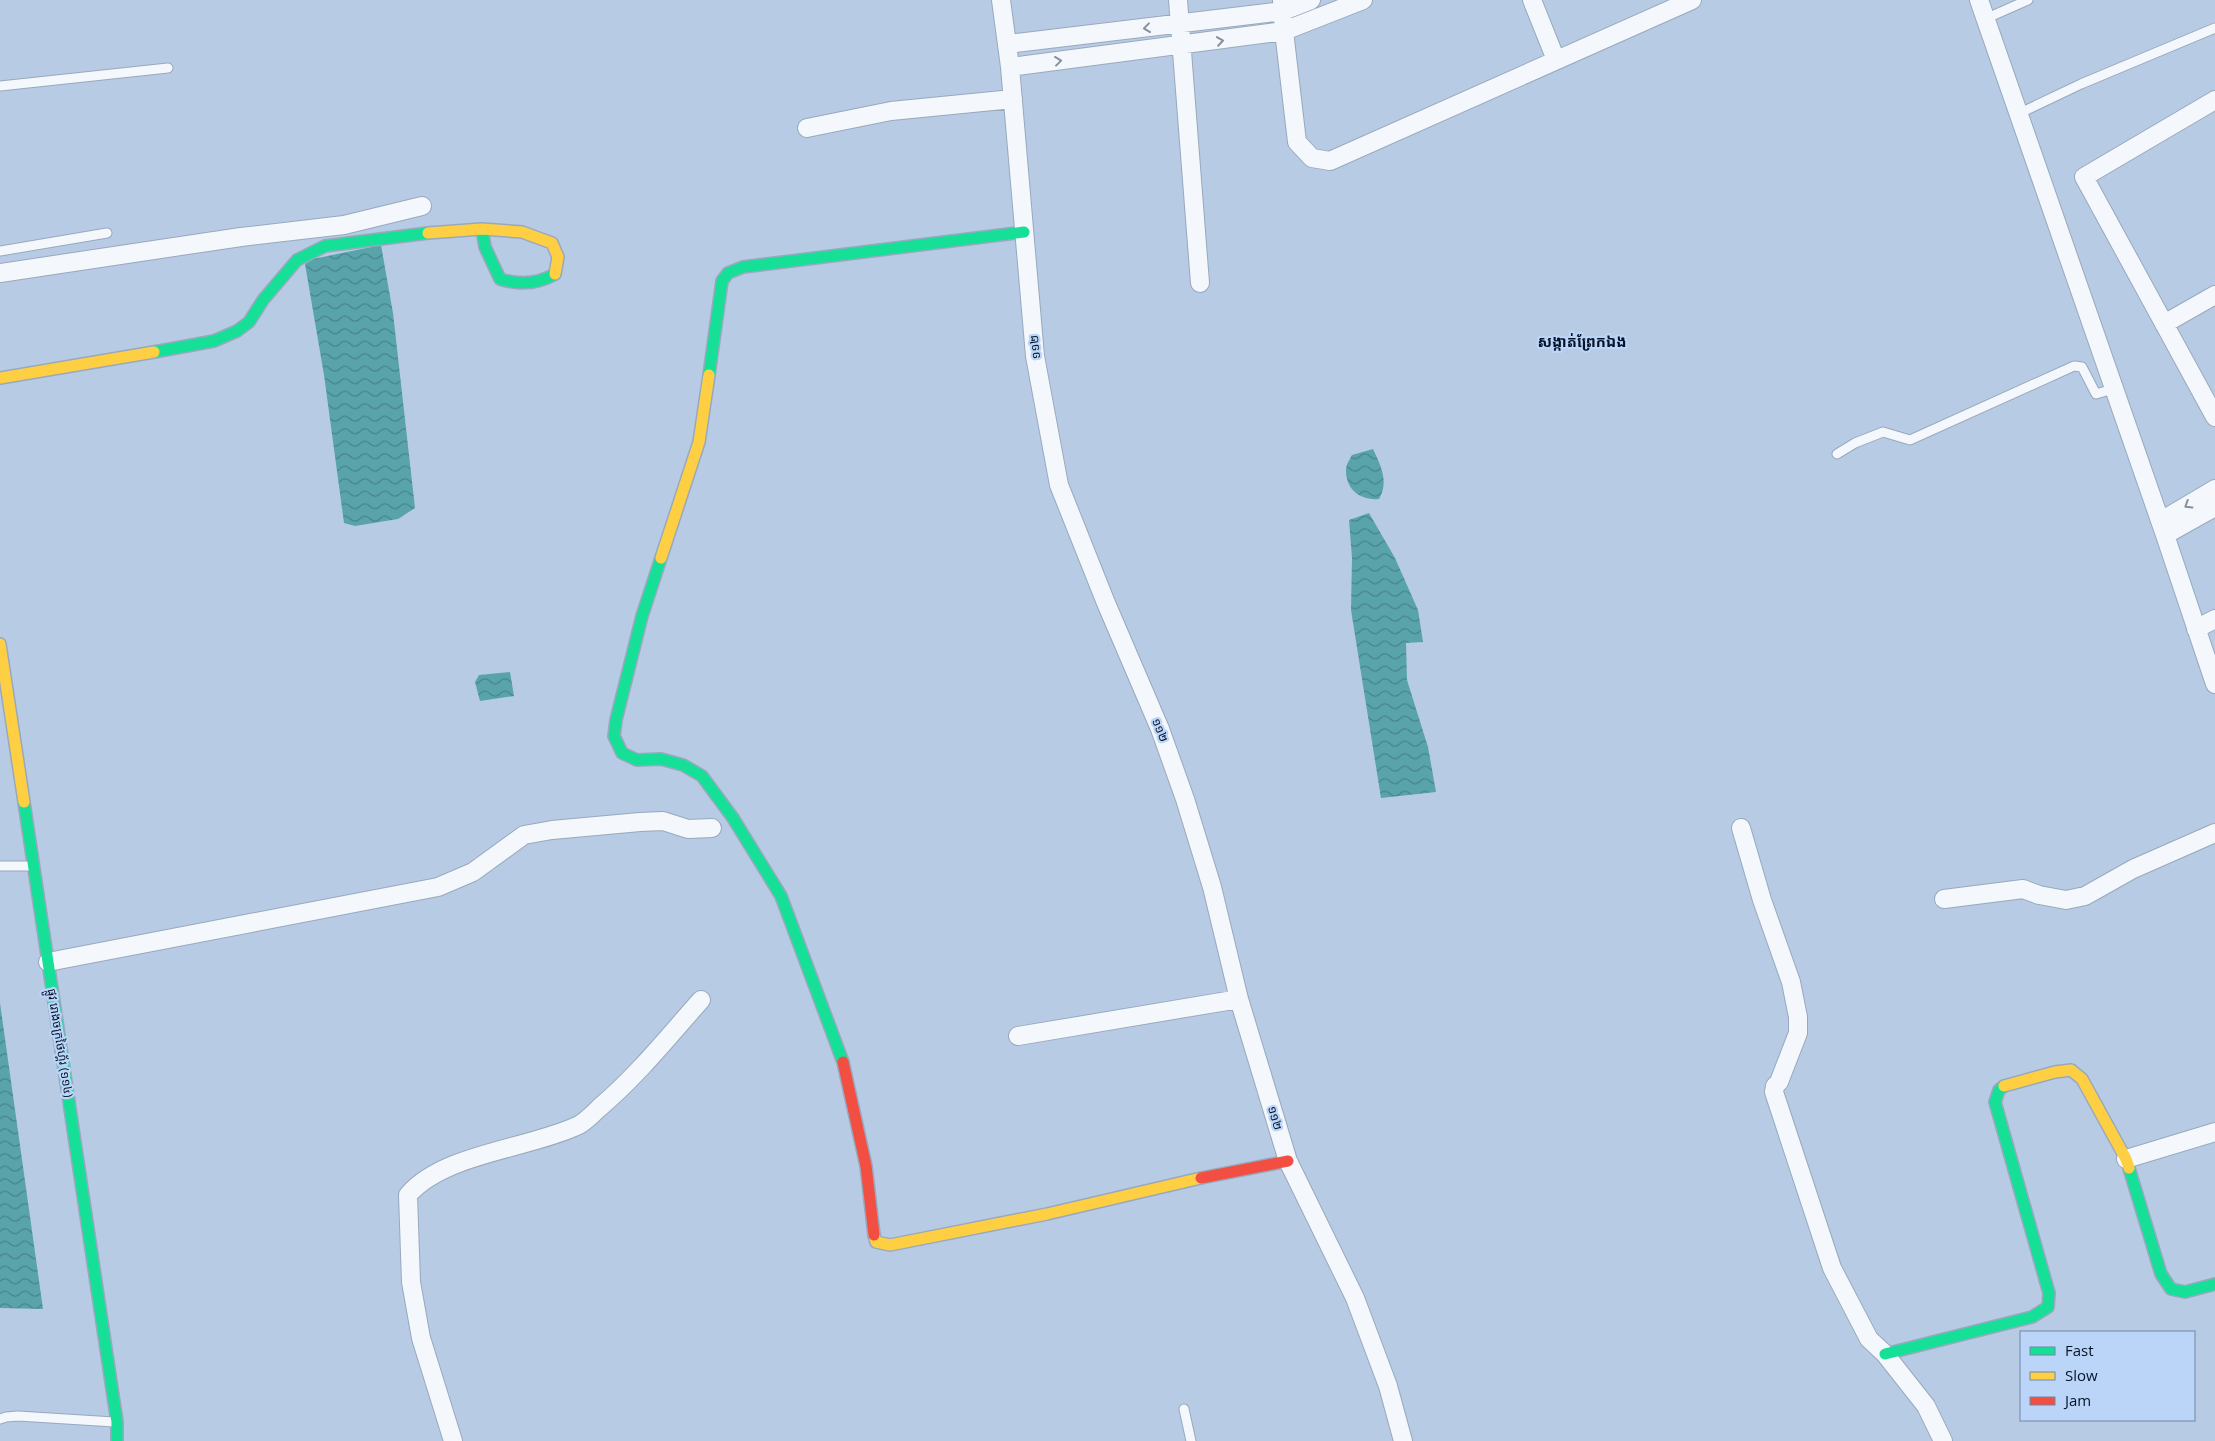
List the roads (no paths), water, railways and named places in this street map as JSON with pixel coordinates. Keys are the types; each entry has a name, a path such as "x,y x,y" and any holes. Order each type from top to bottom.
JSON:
{"street":[{"name":"១១២","path":"1001,0 1008,44 1035,356 1059,485 1106,604 1160,729 1185,799 1212,887 1239,999 1288,1161 1355,1298 1388,1386 1403,1441"},
{"path":"1178,0 1200,283"},
{"path":"1008,44 1180,24 1311,0"},
{"path":"1010,67 1182,46 1284,31 1363,0"},
{"path":"1532,0 1556,60"},
{"path":"1282,5 1297,142 1312,158 1330,161 1692,0"},
{"path":"1979,0 2163,528 2215,684"},
{"path":"807,128 891,111 1013,99"},
{"path":"2215,100 2084,177 2215,417"},
{"path":"0,273 240,236 344,224 422,206"},
{"path":"0,378 86,365 214,341 229,336 250,322 263,300 297,260 325,246 416,234 482,229 522,232 552,243 558,257 556,273 546,280 521,283 512,283 500,278 485,247 482,229"},
{"path":"1024,232 743,267 728,273 722,281 698,442 642,616 618,712 614,736 622,753 637,760 661,759 683,764 702,776 733,818 780,896 842,1057 866,1166 872,1227 876,1242 890,1245 1047,1214 1206,1177 1288,1161"},
{"path":"2164,324 2215,296"},
{"path":"2163,528 2215,489"},
{"path":"2163,528 2215,506"},
{"path":"2196,629 2215,619"},
{"name":"ផ្លូវ រោងចក្រថៃហ្គ័រ (១១៤)","path":"0,644 3,690 48,962 117,1422 117,1441"},
{"path":"48,962 438,887 473,872 524,835 552,830 663,821 688,829 712,828"},
{"path":"1741,828 1762,900 1791,982 1798,1017 1798,1033 1774,1092 1832,1268 1869,1340 1884,1354 1926,1406 1942,1441"},
{"path":"1944,899 2023,888 2040,895 2066,900 2085,896 2133,869 2215,833"},
{"path":"1018,1036 1239,999"},
{"path":"453,1441 421,1338 411,1282 408,1196 419,1183 451,1168 580,1124 620,1090 701,1000"},
{"path":"1884,1354 2032,1317 2048,1307 2049,1293 1996,1109 1997,1095 2003,1086 2055,1072 2071,1070 2082,1079 2126,1159 2161,1274 2171,1289 2185,1292 2215,1284"},
{"path":"2126,1159 2215,1132"}],"lane":[{"path":"1985,20 2028,0"},
{"path":"2018,114 2081,84 2215,28"},
{"path":"0,86 168,68"},
{"path":"0,251 107,233"},
{"path":"1837,454 1855,443 1883,432 1910,440 2074,366 2082,367 2096,394 2113,389"},
{"path":"0,866 33,866"},
{"path":"1184,1409 1191,1441"},
{"path":"0,1420 6,1416 18,1416 117,1422"}],"water":[{"path":"381,245 393,313 415,508 398,519 355,526 344,523 324,375 305,264 313,259"},
{"path":"1373,449 1384,480 1379,499 1360,496 1351,488 1346,476 1346,467 1352,455"},
{"path":"1369,513 1395,558 1418,610 1423,642 1406,643 1407,680 1428,747 1436,792 1381,798 1351,610 1352,558 1349,520"},
{"path":"510,672 514,696 480,701 475,682 479,675"},
{"path":"0,1003 43,1309 0,1308"}],"district":[{"name":"សង្កាត់ព្រែកឯង","path":"1582,342"}]}
